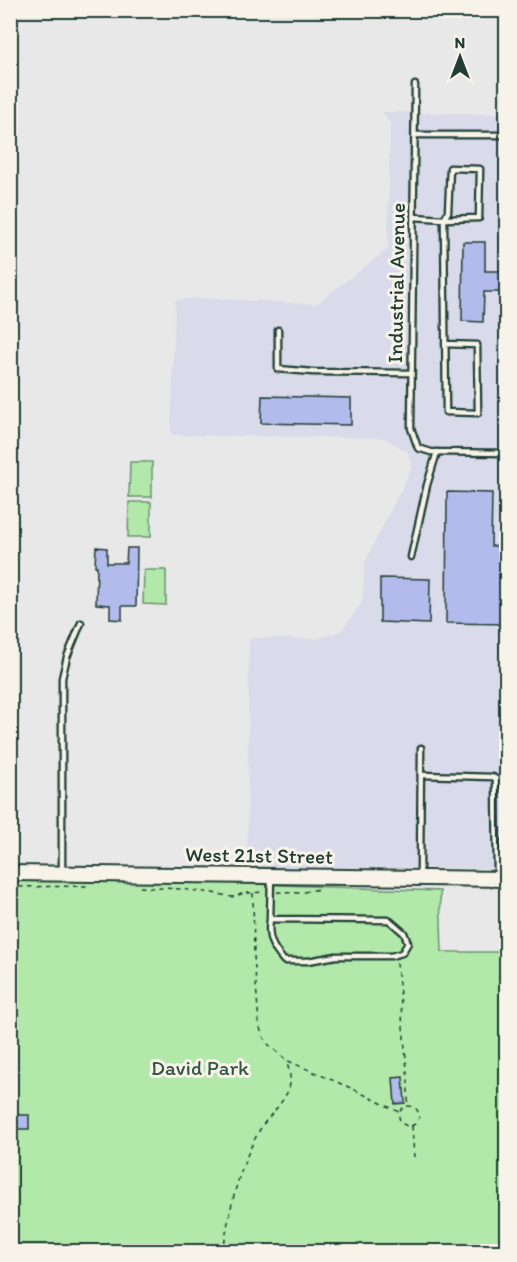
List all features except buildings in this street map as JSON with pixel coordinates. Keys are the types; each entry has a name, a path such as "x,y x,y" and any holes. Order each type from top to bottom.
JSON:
{"street":[{"name":"West 21st Street","path":"10,873 502,879"}],"lane":[{"name":"Industrial Avenue","path":"415,85 411,428 418,448 431,452 507,453"},
{"path":"415,135 507,135"},
{"path":"414,217 444,219 479,218 480,169 450,168 448,212 444,219 445,344 446,412 478,413 477,345 445,344"},
{"path":"278,330 278,369 314,372 411,373"},
{"path":"411,557 437,452"},
{"path":"62,874 62,678 67,657 81,623"},
{"path":"420,878 421,748"},
{"path":"421,775 493,777 496,779 502,879"},
{"path":"270,919 389,920 404,933 408,943 402,953 391,956 336,956 308,962 284,962 274,948 268,931 272,876"}],"path":[{"path":"10,887 97,886"},
{"path":"135,887 180,889 232,897 252,892 298,893 324,889"},
{"path":"252,892 259,1024 268,1044 286,1060 399,1112"},
{"path":"396,954 408,1105"},
{"path":"223,1251 235,1189 251,1146 259,1130 288,1091 290,1074 286,1060"},
{"path":"408,1105 415,1107 419,1113 419,1118 412,1126 405,1125 400,1120 399,1112 408,1105"},
{"path":"412,1126 414,1158"}],"shaded area":[{"path":"382,112 506,114 506,868 247,867 249,638 317,639 341,631 362,603 365,562 412,467 408,452 384,438 171,435 175,300 201,298 316,304 388,249 390,123"}],"green space":[{"path":"130,462 152,462 152,497 129,497"},
{"path":"129,502 151,502 151,537 128,537"},
{"path":"144,570 166,570 166,605 143,604"},
{"name":"David Park","path":"11,875 440,891 442,952 506,952 506,1251 11,1252"}]}
